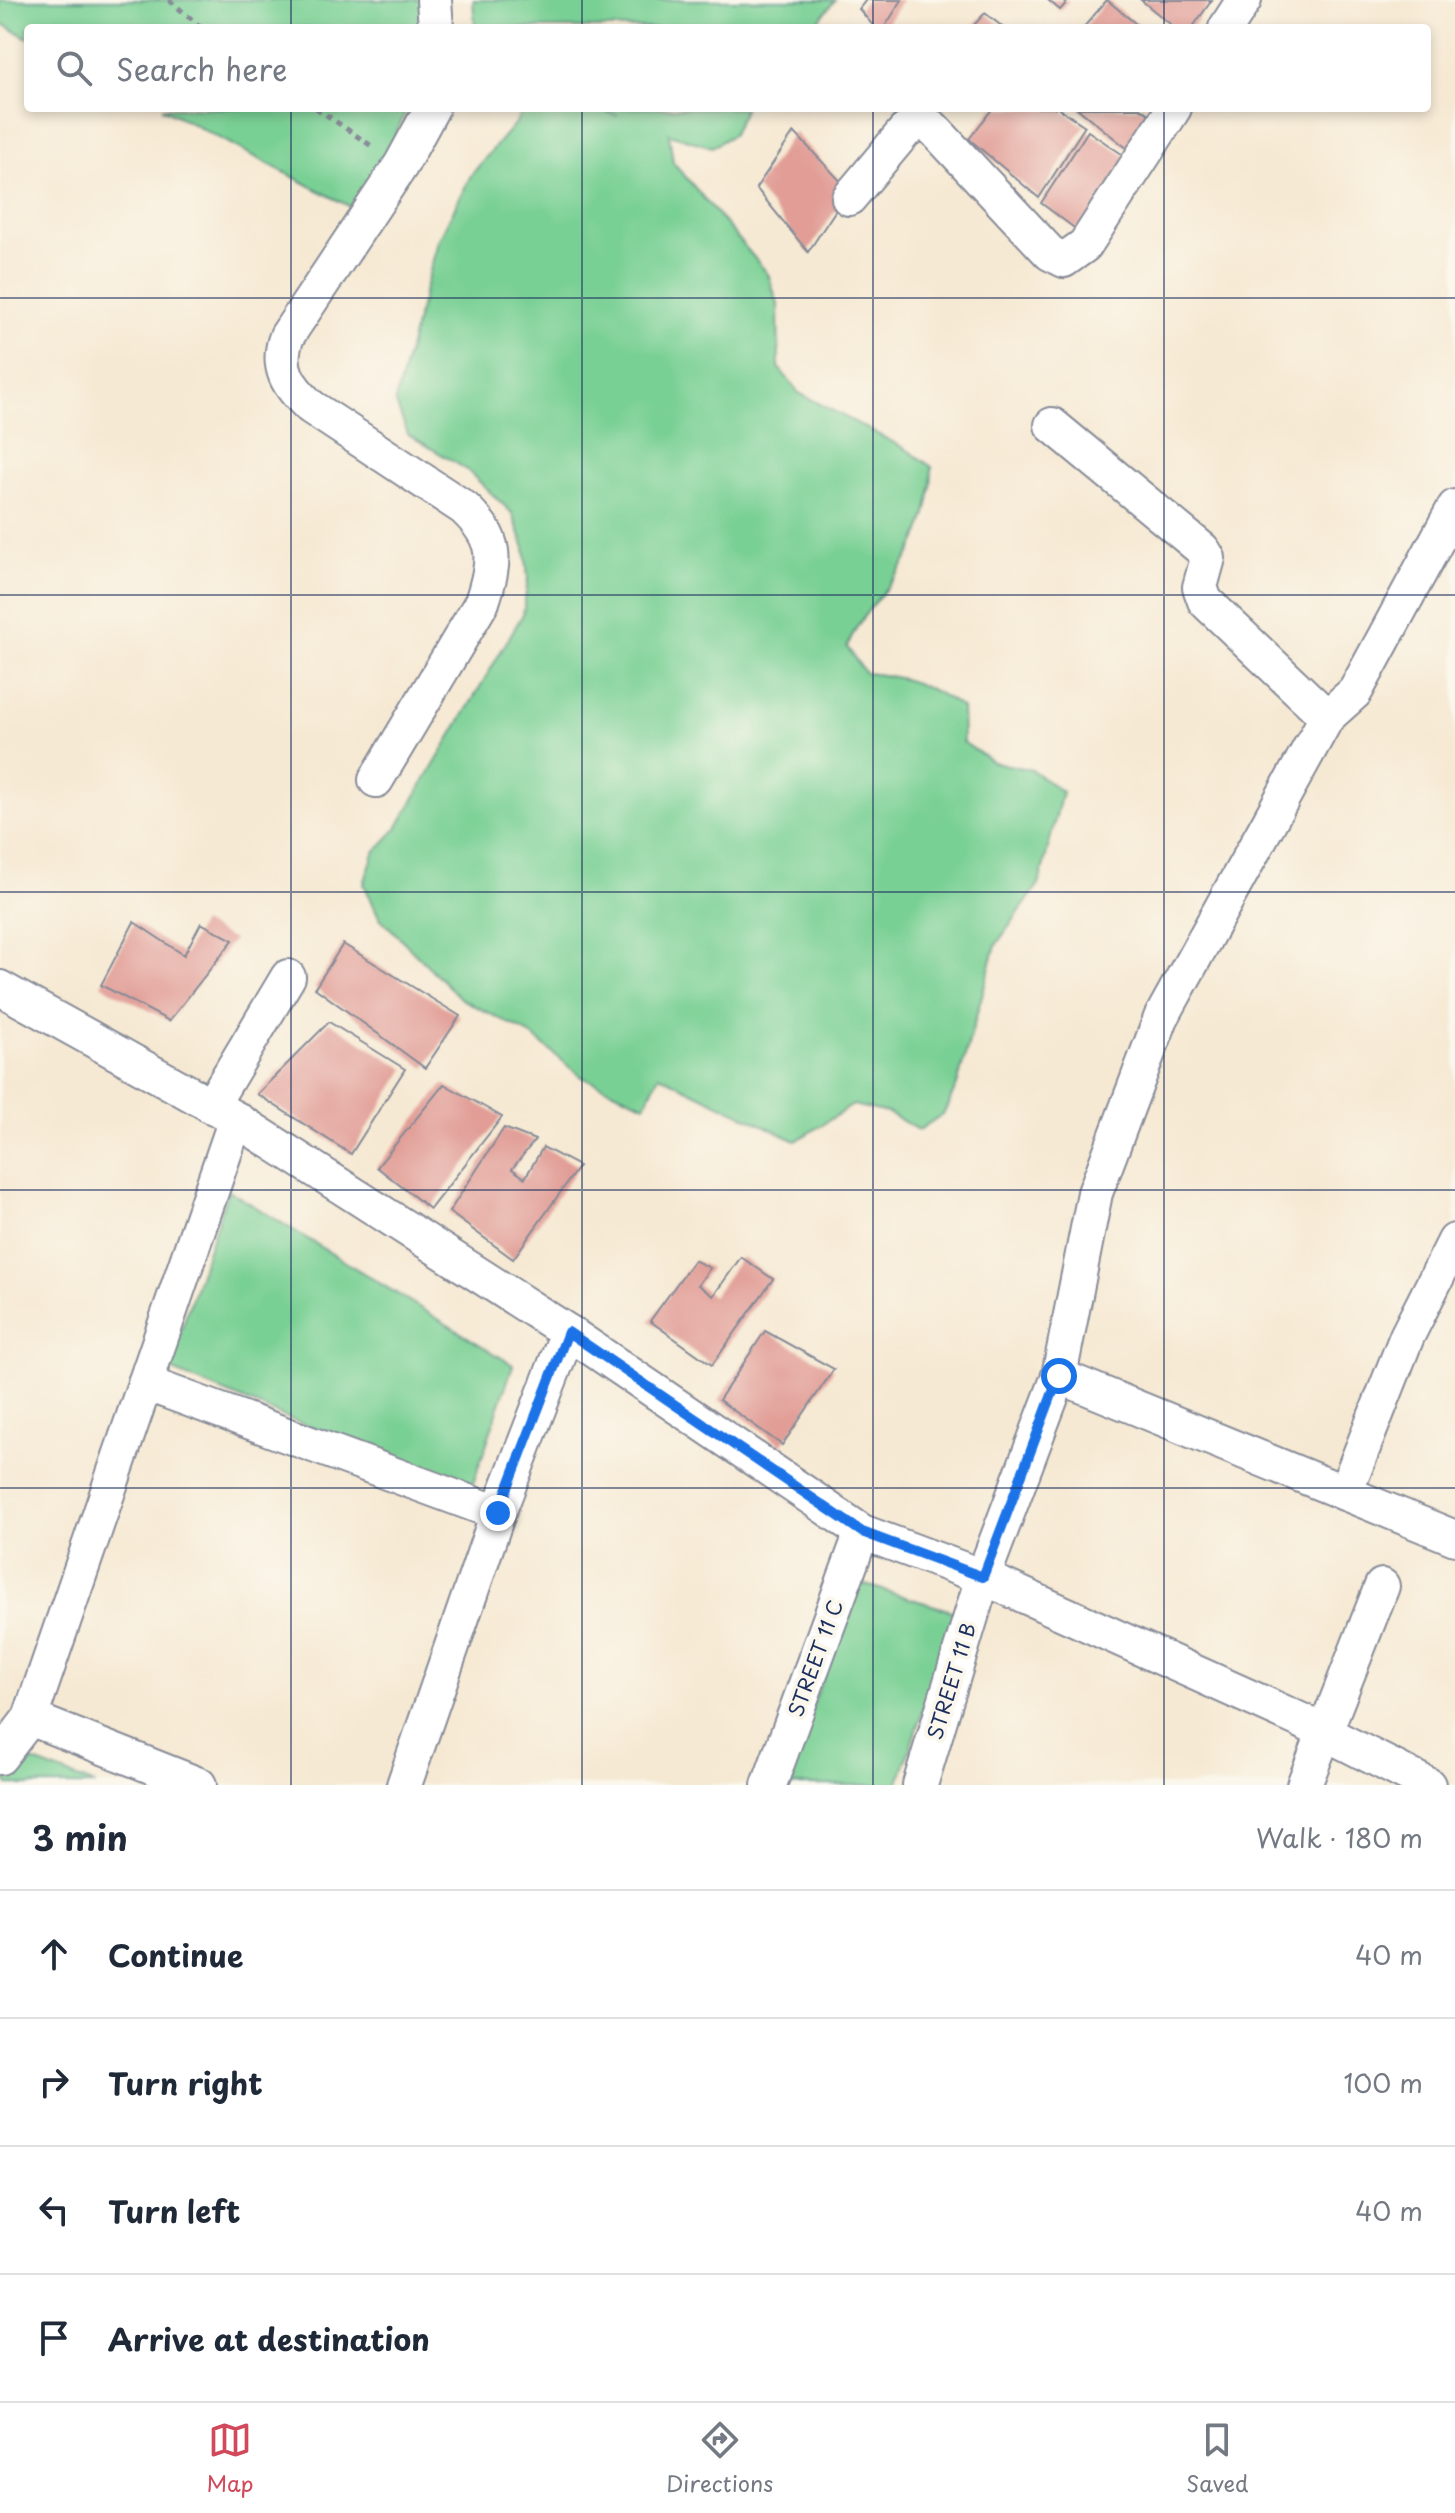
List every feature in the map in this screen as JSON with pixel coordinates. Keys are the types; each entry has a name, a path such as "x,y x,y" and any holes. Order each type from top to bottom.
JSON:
{"street":[{"path":"434,0 436,24"},
{"path":"1229,24 1244,0"},
{"path":"376,780 482,602 490,575 489,539 481,524 464,508 311,407 294,392 281,363 287,336 401,165 430,112"},
{"path":"849,198 905,131 920,122 933,128 1050,253 1064,260 1085,245 1171,112"},
{"path":"1052,425 1203,550 1208,558 1200,587 1205,601 1327,717"},
{"name":"STREET 11 B","path":"920,1785 983,1577 1059,1376 1095,1193 1161,1018 1327,717 1355,692 1455,507"},
{"path":"0,1757 30,1718 145,1383 224,1113 288,977"},
{"path":"0,988 224,1113 568,1332 862,1532 983,1577 1324,1731 1428,1785"},
{"path":"1345,1493 1407,1336 1442,1301 1455,1241"},
{"path":"404,1785 498,1513 568,1332"},
{"path":"1059,1376 1455,1538"},
{"path":"145,1383 498,1513"},
{"name":"STREET 11 C","path":"769,1785 862,1532"},
{"path":"1304,1785 1382,1586"},
{"path":"30,1718 199,1785"}],"path":[{"path":"169,0 197,24"},
{"path":"322,112 401,165"}],"green space":[{"path":"0,0 422,0 424,24 24,24 24,36 0,23"},
{"path":"473,0 835,0 816,24 475,24"},
{"path":"170,112 405,112 362,213"},
{"path":"522,112 606,112 618,116 610,112 743,112 732,135 712,147 669,134 673,162 768,274 778,304 779,368 799,393 906,449 932,467 929,499 914,545 898,573 860,622 847,647 865,673 916,683 962,708 963,742 993,762 1032,770 1062,792 1039,884 996,945 957,1085 944,1113 919,1130 888,1113 853,1105 796,1141 659,1075 645,1105 582,1077 530,1034 461,999 379,917 364,884 374,853 397,828 523,614 528,579 525,548 512,513 467,470 408,434 395,401 438,241 471,175"},
{"path":"228,1190 513,1365 470,1493 168,1369"},
{"path":"856,1582 955,1612 898,1785 785,1785"},
{"path":"29,1760 96,1785 8,1785 6,1780"}],"building":[{"path":"866,0 902,0 887,24 872,24 859,9"},
{"path":"1048,0 1069,0 1060,10"},
{"path":"1107,0 1136,24 1086,24"},
{"path":"1141,0 1212,0 1195,24 1170,24"},
{"path":"985,13 999,24 975,24"},
{"path":"990,112 1064,112 1085,126 1039,198 969,139"},
{"path":"1082,112 1146,112 1159,121 1134,154"},
{"path":"1088,131 1132,161 1085,236 1041,203"},
{"path":"794,132 849,190 808,252 756,188"},
{"path":"134,922 184,955 201,923 233,940 169,1021 101,985"},
{"path":"343,944 460,1016 425,1068 315,988"},
{"path":"329,1022 405,1069 351,1154 257,1094"},
{"path":"444,1084 502,1117 430,1209 377,1167"},
{"path":"504,1128 535,1140 512,1169 525,1178 543,1147 579,1166 513,1259 449,1212"},
{"path":"741,1257 773,1279 712,1365 650,1321 694,1260 710,1268 698,1285 713,1296"},
{"path":"765,1331 834,1369 782,1445 719,1400"}],"route":[{"path":"498,1513 568,1332 862,1532 983,1577 1059,1376"}]}
